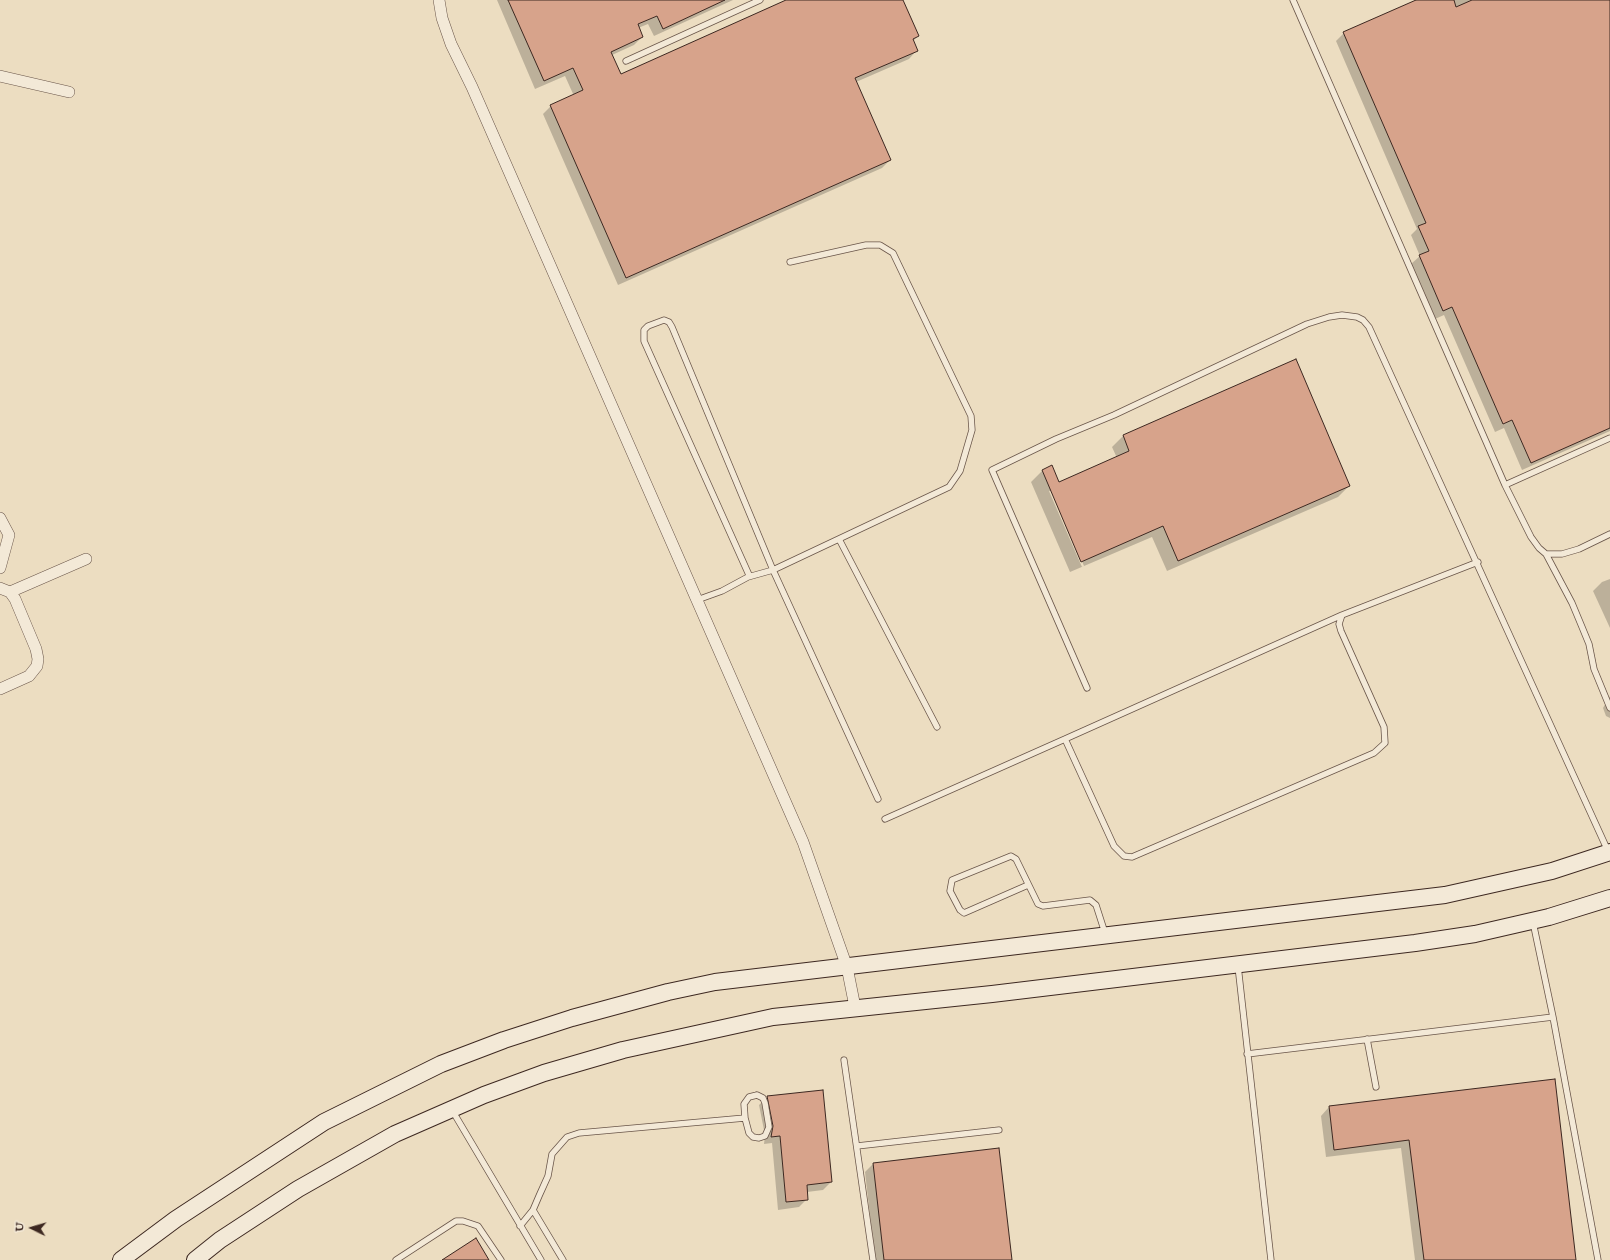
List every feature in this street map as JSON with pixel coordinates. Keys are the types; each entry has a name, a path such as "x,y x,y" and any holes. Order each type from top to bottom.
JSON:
{"street":[{"path":"439,0 442,18 451,44 472,87 803,842 848,967 855,1007"},
{"path":"0,76 69,92"},
{"path":"0,518 8,530 9,535 0,568"},
{"path":"0,689 30,676 37,666 38,659 36,648 15,599 5,590 86,559"},
{"path":"121,1260 176,1219 292,1141 354,1107 441,1064 504,1040 572,1018 668,992 715,982 1445,895 1552,871 1610,852"},
{"path":"195,1260 268,1207 331,1169 395,1134 451,1108 544,1073 622,1050 773,1017 855,1007 992,994 1415,943 1475,934 1533,921 1610,898"}],"lane":[{"path":"626,61 760,0"},
{"path":"1293,0 1505,485 1531,536 1538,548 1546,554 1575,609 1589,644 1594,669 1610,708"},
{"path":"697,600 722,591 748,577 773,570 949,487 960,471 969,445 972,430 971,416 894,253 880,245 866,245 790,262"},
{"path":"1088,688 992,470 1056,439 1121,412 1307,324 1329,317 1349,315 1363,320 1369,327 1610,852"},
{"path":"748,577 749,575 644,342 644,330 648,326 664,320 669,322 672,327 773,570 878,799"},
{"path":"1505,485 1610,438"},
{"path":"1546,554 1562,554 1579,549 1610,534"},
{"path":"839,540 937,727"},
{"path":"884,819 1342,615 1478,562"},
{"path":"1065,738 1114,846 1124,856 1132,857 1374,753 1385,743 1384,727 1341,631 1339,624 1342,615"},
{"path":"1028,885 964,913 960,910 950,891 952,880 1011,856 1016,859 1028,885 1034,899 1043,906 1082,900 1090,900 1094,902 1105,936"},
{"path":"1533,921 1553,1017 1598,1260"},
{"path":"1237,964 1271,1260"},
{"path":"1247,1054 1553,1017"},
{"path":"1367,1039 1376,1087"},
{"path":"844,1060 873,1260"},
{"path":"752,1096 763,1098 769,1127 765,1136 759,1138 751,1135 745,1118 744,1104 747,1099 752,1096"},
{"path":"451,1108 541,1260"},
{"path":"520,1226 533,1210 548,1176 552,1154 567,1137 585,1132 745,1118"},
{"path":"857,1146 999,1130"},
{"path":"533,1210 563,1260"},
{"path":"396,1260 456,1221 463,1220 478,1226 502,1260"}],"building":[{"path":"508,0 725,0 663,29 657,16 638,24 643,37 611,52 621,74 786,0 903,0 919,36 913,39 918,51 855,78 891,160 626,278 550,105 583,90 573,68 544,81"},
{"path":"1416,0 1454,0 1456,7 1472,0 1610,0 1610,428 1531,463 1512,420 1503,424 1452,307 1443,311 1419,255 1429,251 1418,226 1426,223 1343,32"},
{"path":"1296,359 1350,486 1178,561 1163,526 1081,562 1042,470 1052,465 1059,482 1129,451 1123,435"},
{"path":"1555,1079 1576,1260 1424,1260 1409,1140 1334,1150 1329,1106"},
{"path":"823,1090 832,1182 807,1185 808,1200 786,1202 780,1136 771,1137 773,1126 767,1096"},
{"path":"999,1148 1012,1260 884,1260 873,1163"},
{"path":"476,1238 489,1260 442,1260"}]}
